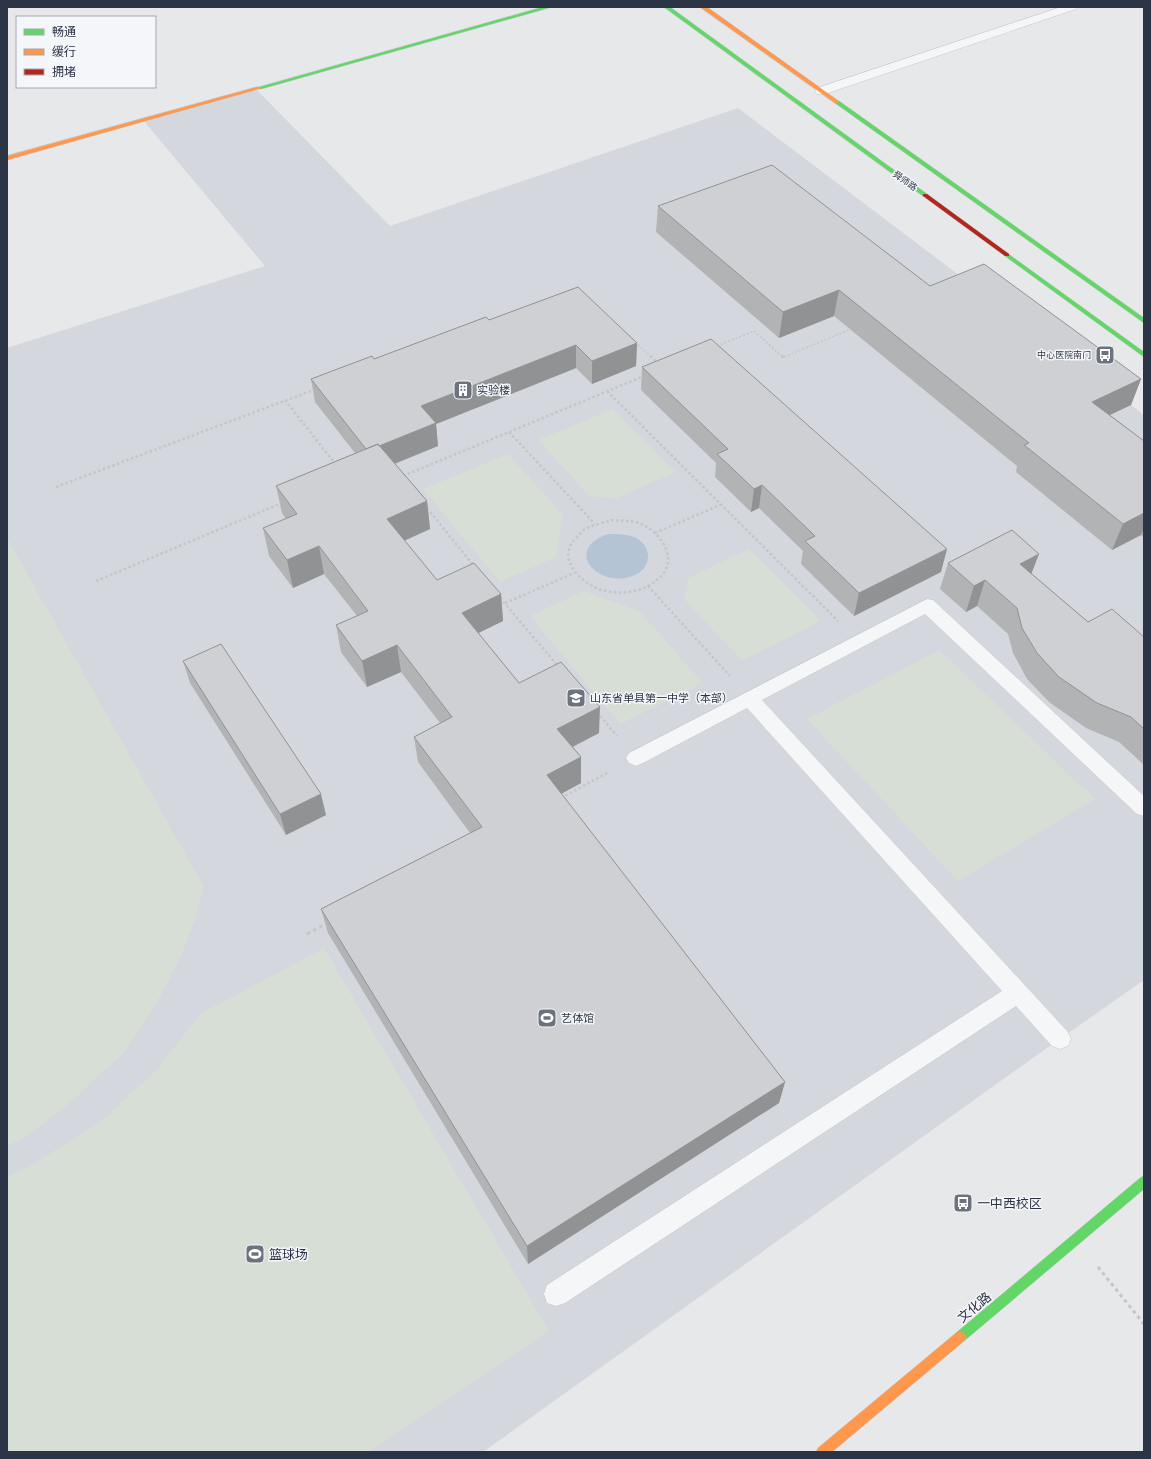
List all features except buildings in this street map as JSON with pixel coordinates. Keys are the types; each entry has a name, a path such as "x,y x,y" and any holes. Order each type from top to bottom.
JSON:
{"main road":[{"path":"7,158 549,7"},
{"name":"舜师路","path":"666,7 1144,355"},
{"path":"703,7 1144,320"},
{"name":"文化路","path":"822,1452 1144,1182"}],"lane":[{"path":"821,91 1072,7"},
{"path":"636,758 928,605 1144,808"},
{"path":"749,698 1060,1039"},
{"path":"556,1294 1017,993"}],"path":[{"path":"712,348 754,331 784,357 857,326"},
{"path":"634,340 663,368"},
{"path":"406,483 401,477 649,373"},
{"path":"56,487 322,386"},
{"path":"607,391 858,641"},
{"path":"285,400 340,470"},
{"path":"509,432 595,524"},
{"path":"96,581 286,501"},
{"path":"655,533 720,505"},
{"path":"426,507 475,567"},
{"path":"611,520 628,521 642,524 655,533 664,542 668,553 668,565 662,575 648,586 621,593 604,591 588,586 576,576 569,565 567,552 572,541 581,531 595,524 611,520"},
{"path":"505,603 574,573"},
{"path":"648,586 749,698"},
{"path":"500,597 560,669"},
{"path":"559,799 636,758 596,710"},
{"path":"307,934 328,923"},
{"path":"1075,1239 1144,1324"}],"shaded area":[{"name":"山东省单县第一中学（本部）","path":"256,89 390,226 738,108 1144,415 1144,980 483,1452 7,1452 7,348 265,266 143,120"},
{"path":"613,409 676,472 615,499 590,496 538,440"},
{"path":"508,454 563,515 556,557 500,582 423,489"},
{"path":"7,538 204,887 195,919 181,956 154,1008 125,1051 78,1096 28,1136 7,1146"},
{"path":"749,549 821,621 742,661 684,599 688,578"},
{"path":"584,591 639,611 703,683 620,724 530,616"},
{"path":"939,650 1095,799 958,881 807,719"},
{"name":"篮球场","path":"324,948 549,1331 368,1452 7,1452 7,1177 30,1166 103,1120 159,1067 200,1014"}],"water":[{"path":"608,534 631,536 643,543 648,552 648,557 642,571 624,578 611,578 600,574 591,567 587,559 587,550 594,541"}],"traffic: fast":[{"path":"259,88 549,7"},
{"path":"667,7 925,195"},
{"path":"837,102 1144,321"},
{"path":"1007,255 1144,355"},
{"path":"960,1337 1144,1182"}],"traffic: slow":[{"path":"703,7 837,102"},
{"path":"7,158 259,88"},
{"path":"822,1452 960,1337"}],"traffic: jam":[{"path":"925,195 1007,255"}],"place":[{"name":"中心医院南门","path":"1105,355"},
{"name":"实验楼","path":"463,390"},
{"name":"山东省单县第一中学（本部）","path":"576,698"},
{"name":"艺体馆","path":"547,1018"},
{"name":"一中西校区","path":"963,1203"},
{"name":"篮球场","path":"255,1254"}]}
